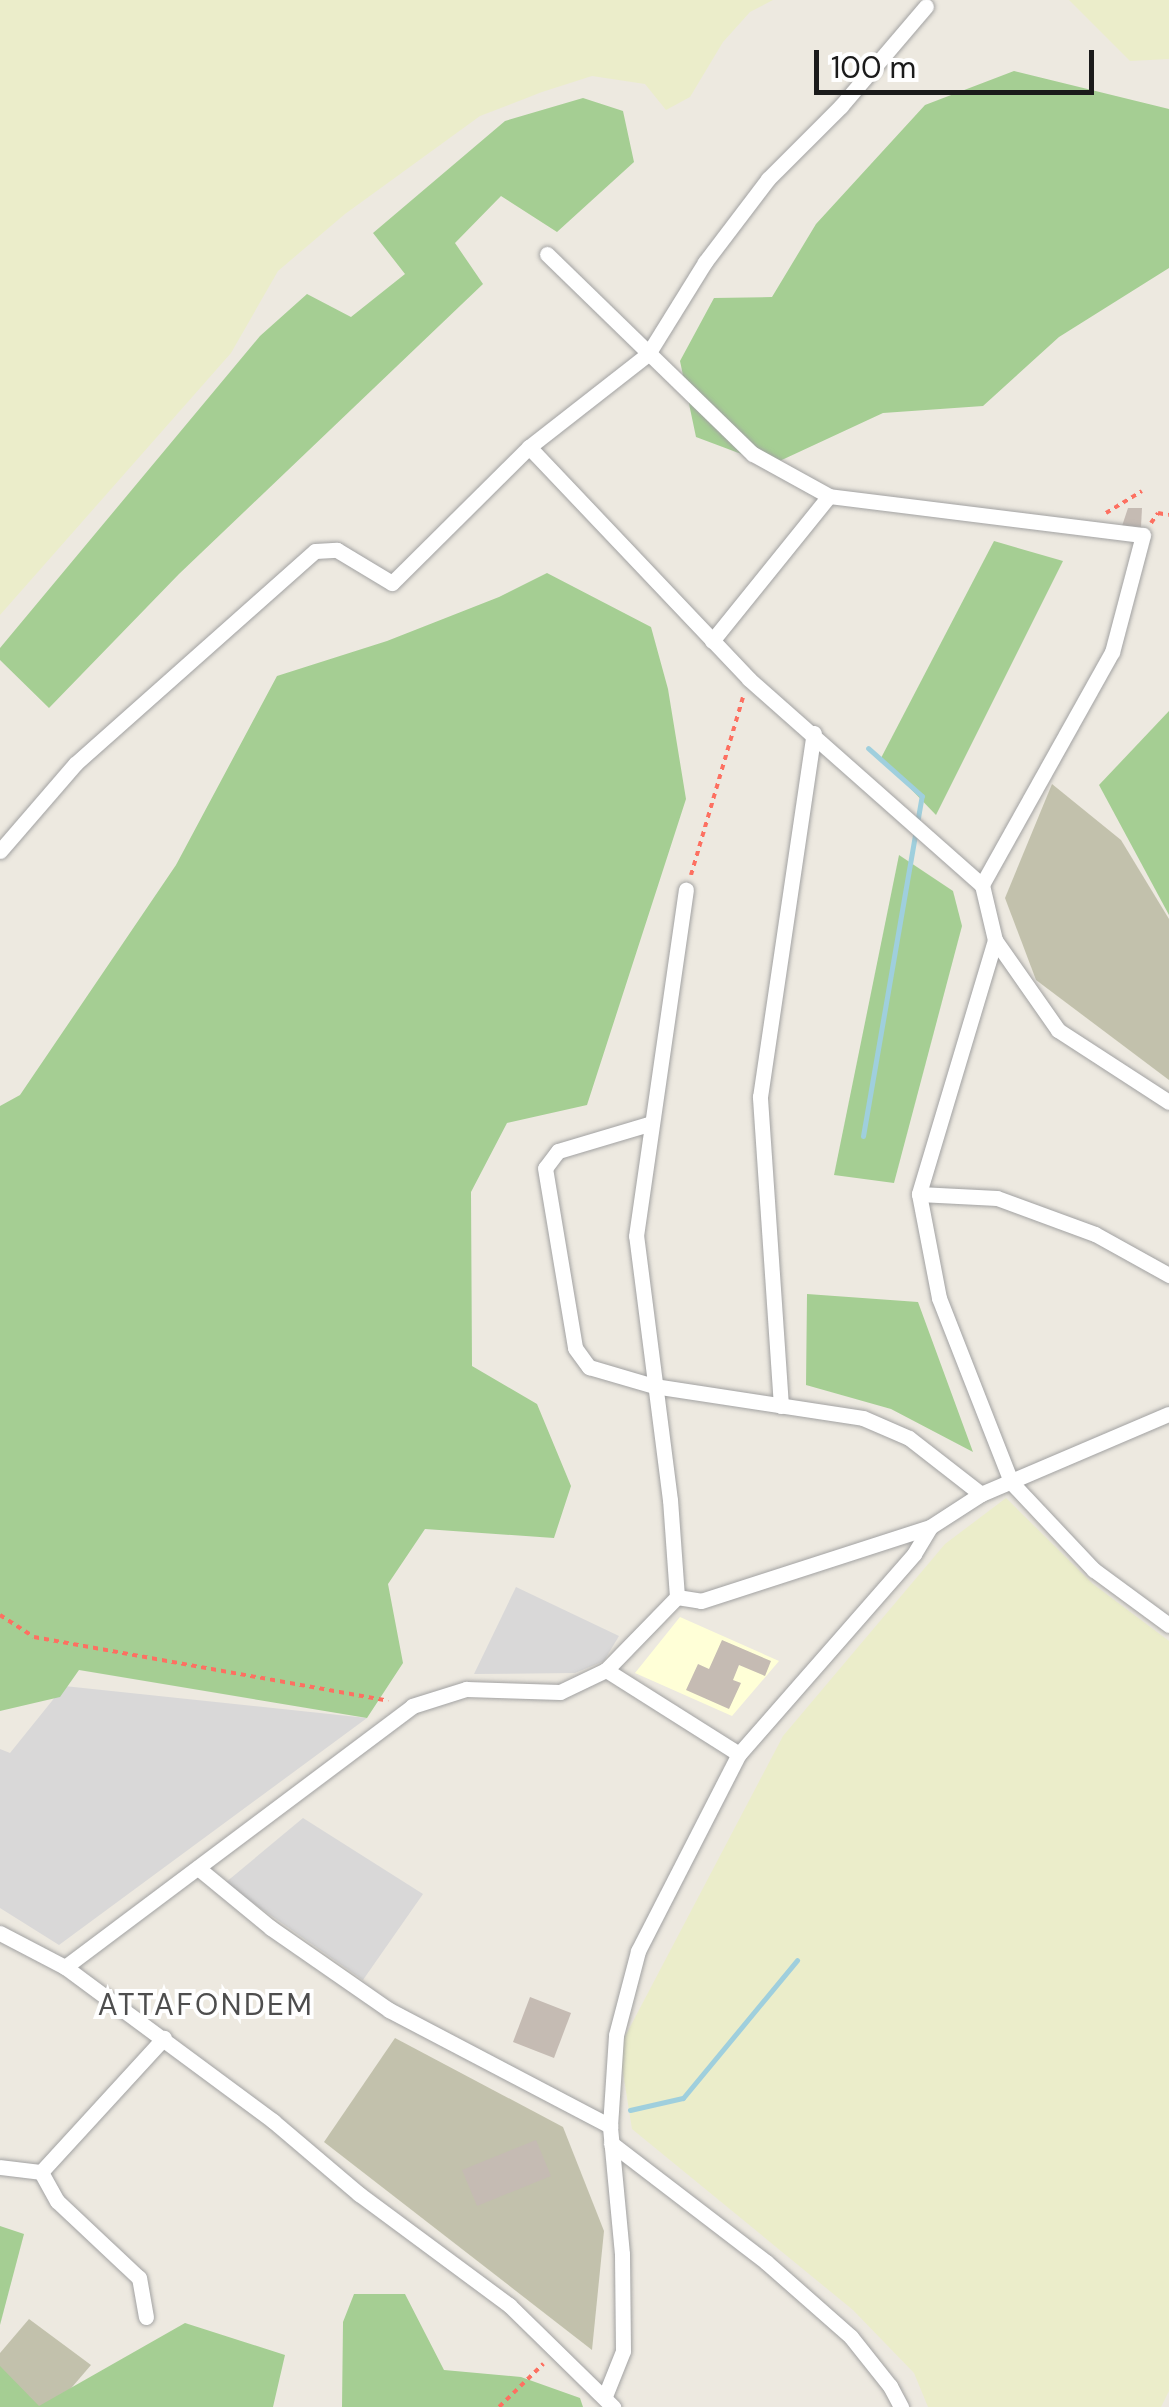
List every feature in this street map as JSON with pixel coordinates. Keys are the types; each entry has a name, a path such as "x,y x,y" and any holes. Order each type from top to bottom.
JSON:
{"street":[{"path":"0,851 76,764 314,551 337,550 392,583 529,447 648,354 705,262 768,179 841,106 926,6"},
{"path":"547,254 753,454 828,496 1143,536 1112,652 982,886"},
{"path":"529,447 749,678 982,886 994,940 1058,1030 1169,1102"},
{"path":"712,641 828,496"},
{"path":"781,1406 760,1097 814,733"},
{"path":"676,1598 636,1236 686,890"},
{"path":"994,940 919,1194 939,1298 1011,1482 1094,1570 1169,1626"},
{"path":"652,1124 558,1151 545,1168 575,1348 588,1367 654,1386 863,1418 894,1432 982,1494"},
{"path":"919,1194 997,1198 1095,1234 1169,1275"},
{"path":"676,1598 701,1602 930,1527 982,1494 1169,1414"},
{"path":"0,1933 65,1967 164,2038 358,2194 509,2305 609,2401 623,2352 622,2254 610,2126 616,2034 638,1951 739,1754 914,1554 930,1527"},
{"path":"65,1967 412,1706 466,1689 560,1692 606,1670 676,1598"},
{"path":"606,1670 739,1754"},
{"path":"198,1868 270,1928 389,2010 610,2126"},
{"path":"41,2172 164,2038"},
{"path":"612,2143 766,2262 851,2337 890,2386 900,2407"},
{"path":"0,2167 41,2172"},
{"path":"41,2172 57,2201 139,2278 146,2317"}],"path":[{"path":"1087,528 1126,497 1142,491"},
{"path":"686,890 749,678"},
{"path":"0,1615 34,1637 412,1706"},
{"path":"499,2407 557,2350"}],"shaded area":[{"path":"0,0 773,0 750,12 723,42 690,97 666,110 645,84 592,76 542,92 480,116 345,214 278,271 231,353 0,615"},
{"path":"1069,0 1169,0 1169,59 1130,61"},
{"path":"1052,784 1121,840 1169,919 1169,1080 1036,980 1005,898"},
{"path":"1006,1498 1093,1584 1169,1641 1169,2391 1161,2407 928,2407 914,2373 853,2310 632,2129 619,2048 783,1736 945,1544"},
{"path":"516,1587 619,1636 604,1661 575,1673 474,1674"},
{"path":"680,1617 779,1661 732,1716 635,1673"},
{"path":"64,1686 367,1718 59,1945 0,1908 0,1749 10,1753"},
{"path":"303,1818 423,1894 363,1980 225,1883"},
{"path":"395,2038 563,2127 604,2231 592,2350 324,2142"},
{"path":"29,2319 91,2365 55,2407 0,2407 0,2353"}],"green space":[{"path":"1014,71 1169,109 1169,268 1059,337 983,406 883,413 771,465 696,437 680,361 714,298 772,297 816,224 925,105"},
{"path":"583,98 623,111 634,162 557,232 501,196 455,243 483,284 179,574 49,708 0,660 0,648 260,336 307,294 351,317 405,274 373,233 505,121"},
{"path":"994,541 1063,561 936,815 881,758"},
{"path":"547,573 651,627 668,689 686,799 587,1105 507,1123 471,1192 472,1366 537,1404 571,1486 554,1538 425,1529 388,1584 403,1663 367,1718 79,1670 60,1697 0,1711 0,1106 20,1095 176,865 277,676 387,641 499,597"},
{"path":"1169,711 1169,915 1099,785"},
{"path":"899,855 953,891 962,926 894,1183 834,1175"},
{"path":"807,1294 918,1302 973,1452 891,1409 806,1385"},
{"path":"0,2226 24,2234 0,2325"},
{"path":"354,2294 405,2294 444,2370 521,2377 580,2398 583,2407 342,2407 343,2322"},
{"path":"185,2323 285,2355 273,2407 0,2407 0,2366 39,2406"}],"building":[{"path":"1128,508 1142,508 1141,527 1122,526"},
{"path":"722,1640 771,1661 765,1676 739,1665 733,1680 741,1683 729,1709 686,1690 698,1664 709,1669"},
{"path":"530,1997 571,2013 554,2058 513,2042"},
{"path":"536,2140 551,2176 477,2206 462,2170"}],"waterway":[{"path":"863,1136 922,796 868,748"},
{"path":"630,2110 683,2098 797,1960"}],"district":[{"name":"ATTAFONDEM","path":"206,2005"}]}
